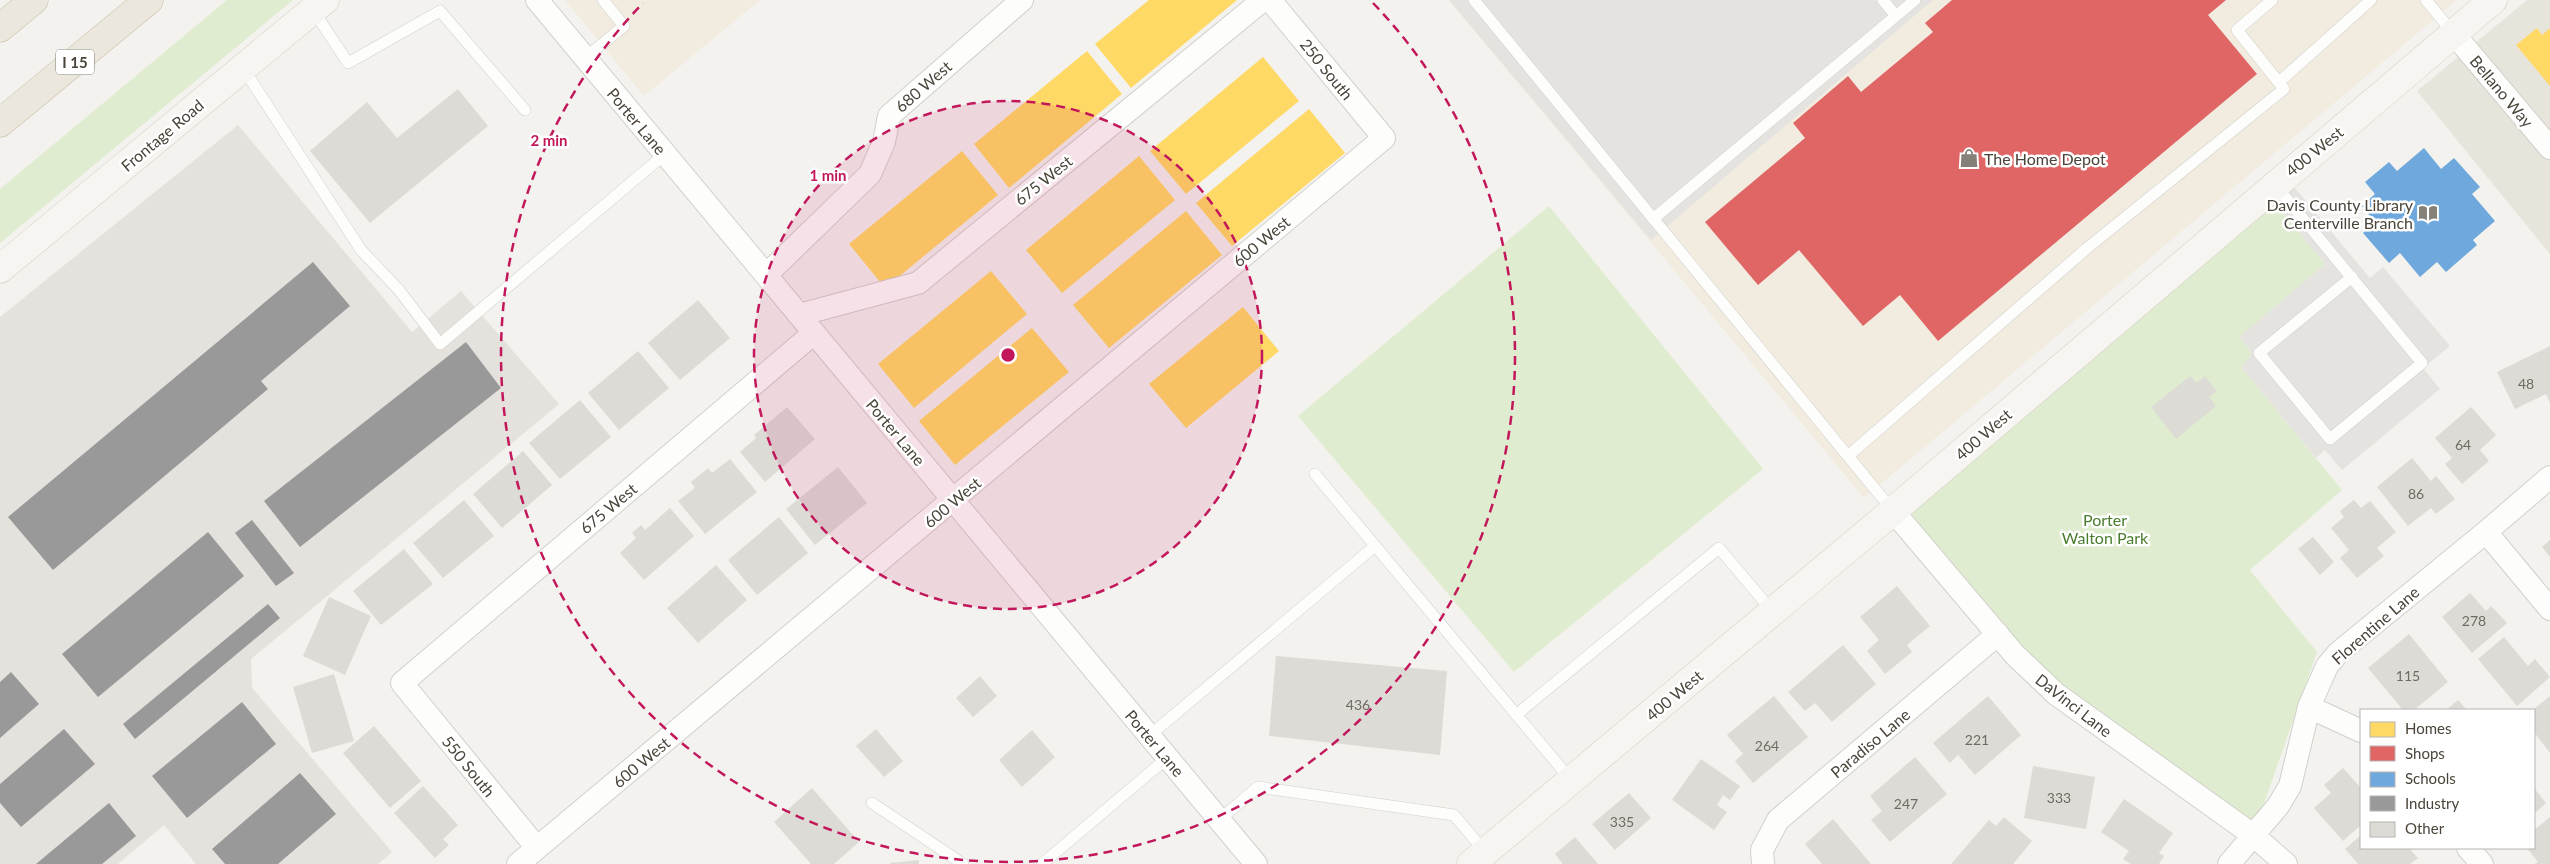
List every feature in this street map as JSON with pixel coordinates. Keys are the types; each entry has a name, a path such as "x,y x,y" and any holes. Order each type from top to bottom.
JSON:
{"highway":[{"path":"0,28 34,0"},
{"name":"I 15","path":"0,124 149,0"}],"main road":[{"name":"400 West","path":"1478,858 1893,511 2493,0"},
{"name":"Frontage Road","path":"0,269 319,5"}],"street":[{"name":"Porter Lane","path":"537,0 1256,864"},
{"name":"680 West","path":"766,275 870,174 884,142 889,116 1022,0"},
{"name":"675 West","path":"799,314 918,283 1263,0"},
{"name":"250 South","path":"1270,0 1384,138"},
{"name":"Bellano Way","path":"2453,34 2549,146"},
{"name":"600 West","path":"518,864 1384,138"},
{"name":"675 West","path":"402,683 814,333"},
{"name":"Florentine Lane","path":"2230,864 2278,806 2290,786 2309,707 2327,666 2338,653 2550,477"},
{"name":"DaVinci Lane","path":"1893,511 1998,634 2033,672 2063,700 2253,835 2286,864"},
{"path":"2486,532 2550,609"},
{"name":"Paradiso Lane","path":"1763,864 1762,850 1778,820 1998,634"},
{"name":"550 South","path":"402,683 537,848"},
{"path":"2309,707 2360,731"},
{"path":"2469,849 2482,864"}],"lane":[{"path":"585,58 624,26 603,0"},
{"path":"1474,0 1893,511"},
{"path":"1883,0 1896,16"},
{"path":"1653,219 1915,0"},
{"path":"1848,456 2086,249 2284,89 2237,30 2272,0"},
{"path":"2279,82 2371,0"},
{"path":"2426,0 2453,34"},
{"path":"319,5 348,63 440,11 525,110"},
{"path":"243,68 361,250 399,290 440,344 665,154"},
{"path":"2275,184 2352,277 2422,362 2330,439 2259,353 2352,277"},
{"path":"1314,474 1571,780"},
{"path":"1149,736 1375,546"},
{"path":"1516,715 1719,548 1773,612"},
{"path":"1042,864 1167,758"},
{"path":"1219,820 1258,787 1454,815 1478,858"},
{"path":"872,803 963,864"}],"shaded area":[{"path":"565,0 760,0 644,96"},
{"path":"1449,0 2457,0 1864,498"},
{"path":"1449,0 1933,0 1651,240"},
{"path":"2527,0 2550,0 2550,254 2417,91"},
{"path":"238,125 412,332 461,291 559,404 251,659 252,688 392,852 378,864 196,864 164,825 118,864 0,864 0,317"},
{"path":"2285,176 2370,278 2383,267 2450,346 2423,368 2440,389 2342,470 2325,450 2316,458 2241,367 2251,355 2249,349 2239,337 2325,264 2266,192"}],"green space":[{"path":"227,0 293,0 0,243 0,189"},
{"name":"Porter Walton Park","path":"2266,192 2325,264 2240,337 2251,355 2241,367 2342,490 2250,570 2317,652 2253,835 2078,711 1893,511"},
{"path":"1549,206 1763,469 1514,672 1298,416"}],"building: Homes":[{"path":"1149,0 1237,0 1131,88 1095,44"},
{"path":"2537,28 2542,35 2550,28 2550,86 2516,45"},
{"path":"1087,51 1122,94 1009,188 974,144"},
{"path":"1263,57 1299,101 1186,194 1150,151"},
{"path":"1309,109 1345,153 1232,246 1196,203"},
{"path":"962,151 998,195 885,288 849,244"},
{"path":"1139,156 1175,200 1062,293 1026,250"},
{"path":"1186,211 1222,255 1109,348 1073,305"},
{"path":"991,271 1027,314 914,408 878,364"},
{"path":"1243,307 1279,351 1186,428 1149,384"},
{"path":"1032,328 1069,372 955,465 919,421"}],"building: Shops":[{"name":"The Home Depot","path":"1952,0 2226,0 2208,15 2257,74 1938,341 1900,295 1863,326 1799,250 1758,285 1705,222 1805,138 1793,123 1848,76 1861,92 1933,32 1925,23"}],"building: Schools":[{"name":"Davis County Library Centerville Branch","path":"2424,148 2441,169 2454,158 2480,187 2472,194 2495,221 2473,240 2477,245 2446,272 2437,262 2420,277 2400,253 2389,263 2363,233 2375,222 2362,206 2375,194 2365,182 2389,162 2397,171"}],"building: Industry":[{"path":"313,262 350,306 261,381 268,389 53,570 8,517"},
{"path":"466,342 501,388 300,547 264,501"},
{"path":"252,520 294,573 276,586 235,533"},
{"path":"208,532 244,576 98,697 62,654"},
{"path":"268,604 280,618 135,739 123,724"},
{"path":"11,672 39,704 0,738 0,682"},
{"path":"242,702 276,744 187,818 152,776"},
{"path":"64,729 95,764 21,827 0,803 0,784"},
{"path":"300,773 336,814 278,864 225,864 212,849"},
{"path":"109,803 136,836 102,864 36,864"}],"building: Other":[{"path":"458,89 488,126 370,223 310,151 367,102 397,138"},
{"path":"698,300 730,338 680,380 648,343"},
{"path":"2550,346 2550,403 2546,394 2515,409 2497,372"},
{"path":"638,351 669,388 619,430 588,393"},
{"path":"2190,376 2197,383 2205,376 2217,391 2209,397 2216,406 2176,439 2151,407"},
{"path":"580,400 611,437 560,479 529,443"},
{"path":"787,407 815,439 765,482 740,452 756,438 754,435"},
{"path":"2471,407 2496,435 2480,450 2489,461 2462,484 2445,464 2452,458 2435,438"},
{"path":"523,451 552,485 502,528 473,494"},
{"path":"2412,458 2431,481 2436,476 2455,499 2436,514 2431,508 2408,526 2377,487"},
{"path":"730,459 757,492 705,534 678,501 695,488 691,482 708,468 712,473"},
{"path":"838,467 867,503 815,545 786,509"},
{"path":"464,500 494,536 443,578 413,543"},
{"path":"2354,500 2361,508 2370,501 2396,532 2377,548 2384,556 2357,578 2340,558 2349,550 2331,528 2344,517 2340,511"},
{"path":"670,508 694,536 644,580 620,553 636,538 632,533 641,525 645,530"},
{"path":"779,517 808,553 757,595 728,560"},
{"path":"2313,537 2334,562 2320,575 2298,549"},
{"path":"2550,540 2550,557 2542,547"},
{"path":"404,549 433,584 381,625 353,591"},
{"path":"716,565 747,600 698,643 667,608"},
{"path":"1897,586 1930,626 1907,645 1912,652 1885,674 1867,651 1879,640 1860,617"},
{"path":"2470,593 2486,611 2491,606 2507,623 2472,653 2442,617"},
{"path":"329,597 371,616 345,675 303,656"},
{"path":"2409,634 2448,682 2415,709 2402,709 2368,668"},
{"path":"2504,637 2528,666 2535,659 2550,677 2517,706 2478,659"},
{"path":"1843,645 1876,684 1832,722 1815,703 1805,711 1788,692"},
{"path":"1276,656 1447,671 1440,755 1269,736"},
{"path":"334,674 354,741 312,753 293,687"},
{"path":"980,676 997,696 973,717 956,698"},
{"path":"1774,696 1808,737 1753,783 1735,761 1743,754 1727,735"},
{"path":"1988,696 2021,735 1975,775 1958,755 1950,763 1933,743"},
{"path":"2550,696 2550,753 2535,733 2534,709"},
{"path":"2458,700 2466,709 2447,709"},
{"path":"374,726 421,781 390,808 343,753"},
{"path":"876,729 903,761 884,777 856,746"},
{"path":"1032,730 1055,757 1022,787 999,760"},
{"path":"1915,757 1947,794 1890,842 1871,820 1882,811 1870,796"},
{"path":"1701,759 1740,786 1730,800 1723,795 1717,805 1727,812 1714,830 1672,800"},
{"path":"2033,766 2095,777 2086,829 2024,818"},
{"path":"2343,768 2360,787 2360,826 2343,841 2314,808 2331,793 2324,785"},
{"path":"423,786 458,825 443,839 449,845 435,858 394,813"},
{"path":"812,788 859,842 834,864 811,864 774,822"},
{"path":"2535,789 2546,803 2535,813"},
{"path":"1629,793 1651,818 1615,850 1592,824"},
{"path":"2124,799 2173,833 2159,853 2164,856 2159,864 2131,864 2123,859 2129,851 2101,832"},
{"path":"2004,817 2032,841 2013,864 1951,864 1989,820 1996,826"},
{"path":"2550,817 2550,864 2535,864 2538,862 2528,849 2535,849 2535,829"},
{"path":"1833,819 1871,864 1822,864 1805,844"},
{"path":"2360,836 2360,849 2410,849 2418,858 2410,864 2358,864 2345,849"},
{"path":"1575,837 1598,864 1563,864 1555,854"},
{"path":"919,860 919,864 890,864 890,863"}],"place":[{"name":"The Home Depot","path":"1969,158"},
{"name":"Davis County Library Centerville Branch","path":"2428,213"}]}
